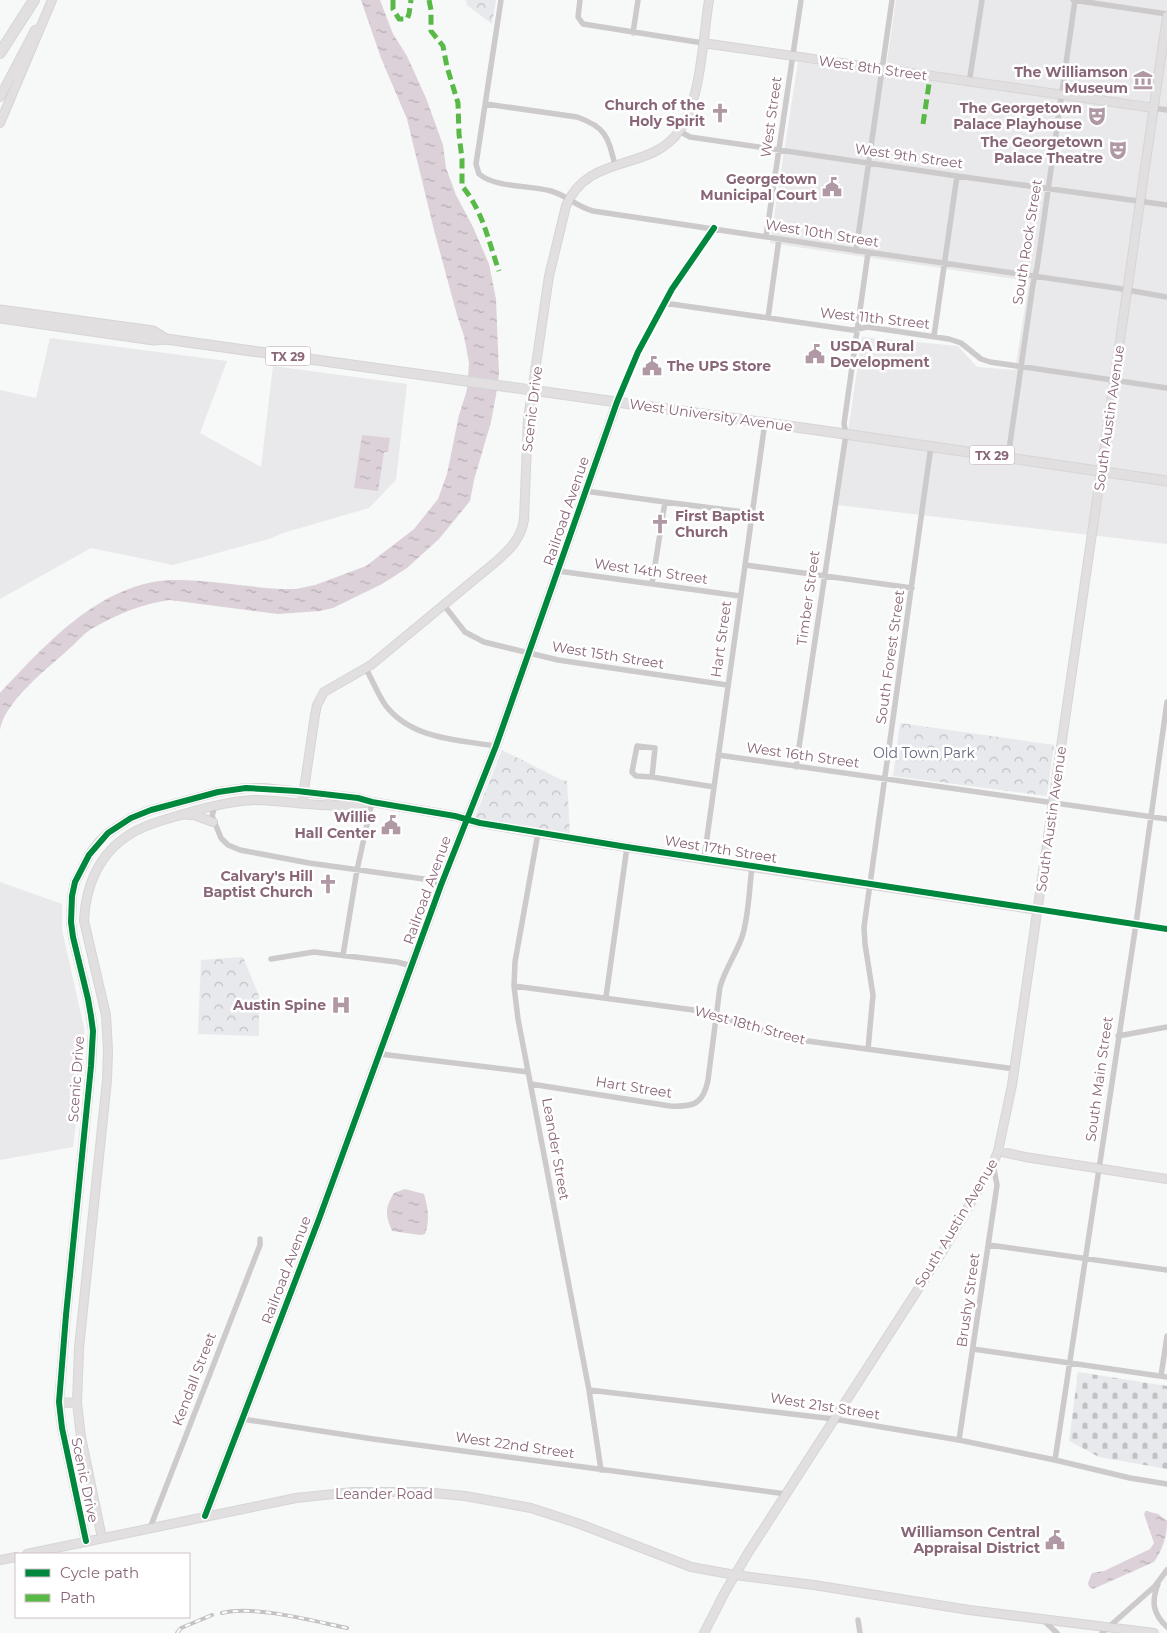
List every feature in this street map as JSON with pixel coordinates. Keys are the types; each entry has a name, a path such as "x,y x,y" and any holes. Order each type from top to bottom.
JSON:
{"highway":[{"path":"0,52 34,0"}],"main road":[{"name":"West University Avenue","path":"0,310 153,331 166,339"},
{"name":"West University Avenue","path":"0,318 154,340 166,339 765,422 1167,481"}],"street":[{"path":"0,97 52,0"},
{"path":"0,124 52,0"},
{"path":"501,0 486,104 577,117 589,121 598,127 609,141 615,165"},
{"name":"West 8th Street","path":"580,0 578,13 580,21 588,26 1167,110"},
{"path":"633,33 638,0"},
{"name":"Scenic Drive","path":"102,1538 81,1438 77,1402 92,1220 108,1069 106,1015 84,921 84,907 91,880 104,857 121,841 144,827 215,805 253,800 302,803 315,715 324,692 366,669 510,550 520,534 524,520 527,433 550,269 569,200 588,178 601,170 615,165 644,158 671,140 679,131 692,104 709,0"},
{"name":"West Street","path":"766,237 801,0"},
{"path":"856,251 892,0"},
{"path":"969,82 982,0"},
{"path":"1074,0 1167,15"},
{"name":"South Rock Street","path":"1008,457 1062,96 1074,0"},
{"name":"South Austin Avenue","path":"704,1633 735,1575 944,1249 993,1164 998,1151 1008,1107 1038,910 1167,15"},
{"name":"West 10th Street","path":"486,104 476,164 479,174 489,180 550,191 584,209 1167,297"},
{"name":"West 9th Street","path":"679,131 690,136 779,150 1167,205"},
{"path":"934,336 957,176"},
{"name":"Railroad Avenue","path":"205,1516 319,1219 442,885 496,746 617,402 638,352 664,303 714,228"},
{"path":"768,318 779,239"},
{"name":"Timber Street","path":"796,766 846,434 844,424 868,253"},
{"name":"West 11th Street","path":"664,303 852,330 868,327 934,336 961,343 982,359 990,362 1167,388"},
{"name":"Hart Street","path":"704,859 765,422"},
{"name":"South Forest Street","path":"868,1049 873,995 864,927 931,446"},
{"path":"585,491 752,512"},
{"path":"652,584 665,502"},
{"path":"745,565 912,588"},
{"name":"West 14th Street","path":"558,571 740,596"},
{"name":"West 15th Street","path":"443,604 460,627 474,638 484,642 558,660 727,685"},
{"path":"366,669 387,707 403,722 435,736 496,746"},
{"name":"South Main Street","path":"1055,1460 1136,924 1167,702"},
{"path":"652,777 655,748 637,746 632,772 636,776 714,787"},
{"name":"West 16th Street","path":"718,755 1167,819"},
{"name":"Scenic Drive","path":"86,1541 62,1428 59,1402 93,1031 88,1000 72,936 71,909 75,882 89,855 108,833 131,818 151,810 218,792 246,788 304,791"},
{"name":"West 17th Street","path":"304,791 358,798 538,833 1167,929"},
{"path":"343,955 357,870 372,802"},
{"name":"West 17th Street","path":"302,803 320,805 372,802"},
{"path":"215,805 212,816 213,822 221,838 228,845 240,850 309,863 424,879 442,885"},
{"path":"180,815 194,815 213,822"},
{"name":"Leander Street","path":"538,833 517,949 514,986 518,1019 589,1390 601,1470"},
{"path":"606,997 627,847"},
{"name":"Hart Street","path":"531,1084 670,1106 688,1107 695,1104 706,1091 716,1014 723,978 743,934 752,867"},
{"path":"271,959 314,952 397,962 412,966"},
{"name":"West 18th Street","path":"514,986 701,1011 716,1014 779,1035 1014,1069"},
{"path":"91,1016 106,1015"},
{"path":"1118,1036 1167,1027"},
{"path":"380,1054 528,1072"},
{"path":"91,1066 108,1069"},
{"path":"84,1139 100,1141"},
{"path":"998,1151 1025,1157 1167,1179"},
{"name":"Brushy Street","path":"959,1440 997,1185 993,1164"},
{"path":"76,1218 92,1220"},
{"name":"Kendall Street","path":"150,1528 260,1245 260,1239"},
{"path":"989,1245 1167,1270"},
{"path":"65,1328 82,1329"},
{"path":"973,1349 1164,1376 1167,1336"},
{"name":"West 21st Street","path":"589,1390 834,1419 959,1440 1130,1478 1167,1484"},
{"path":"59,1402 77,1402"},
{"name":"West 22nd Street","path":"242,1419 786,1494"},
{"name":"Leander Road","path":"32,1553 296,1498 335,1493 423,1492 504,1502 554,1515 692,1567 1105,1630 1154,1633"},
{"path":"0,1560 15,1557"},
{"path":"1167,1570 1155,1592 1154,1605 1155,1613 1167,1627"},
{"path":"1105,1630 1160,1580"},
{"path":"1042,1619 1057,1633"},
{"path":"858,1620 860,1633"}],"shaded area":[{"path":"896,0 1167,0 1167,544 837,505 862,337 958,346 977,367 1015,370 1029,281 770,243 798,62 885,75"},
{"path":"50,338 227,361 200,433 261,467 273,366 407,384 396,480 369,508 283,533 269,539 173,565 91,548 0,599 0,390 36,398"},
{"path":"0,882 62,904 62,930 84,1028 85,1052 73,1147 0,1160"}],"green space":[{"path":"466,0 496,0 492,24 467,5"},
{"name":"Old Town Park","path":"900,723 1054,745 1047,796 893,776"},
{"path":"951,737 972,740 970,752 949,749"},
{"path":"502,750 567,781 570,833 475,817"},
{"path":"243,957 259,996 259,1036 198,1034 201,960"},
{"path":"1078,1372 1167,1386 1167,1469 1099,1457 1069,1441"}],"water":[{"path":"361,0 380,0 393,34 407,56 426,98 443,145 446,168 456,195 473,227 489,264 496,299 499,374 491,422 474,480 470,501 439,539 407,568 382,584 333,608 320,611 278,614 170,600 141,606 113,618 88,632 28,686 3,719 0,730 0,693 55,637 98,604 121,592 145,584 171,580 281,589 296,589 315,585 366,566 414,529 438,499 447,474 459,415 467,390 469,363 464,336 434,230 407,119 381,58"},
{"path":"362,435 390,438 388,452 384,452 378,491 354,488"},
{"path":"405,1189 424,1194 428,1214 425,1234 392,1231 387,1215 389,1203 394,1193"},
{"path":"1146,1511 1158,1514 1167,1521 1164,1542 1154,1562 1093,1589 1089,1587 1088,1583 1092,1573 1104,1571 1150,1549 1154,1543 1144,1514"}],"railway":[{"path":"222,1613 235,1611 267,1612 347,1628"},
{"path":"177,1633 181,1628 212,1615"}],"marked path":[{"path":"393,0 393,9 399,19 407,19 411,0"},
{"path":"429,0 431,31 443,46 458,103 462,186 480,216 499,271"},
{"path":"923,124 929,84"}],"cycle path":[{"path":"205,1516 319,1219 441,885 496,746 617,402 638,352 672,289 714,228"},
{"path":"86,1541 62,1428 59,1402 93,1031 88,999 73,937 71,922 72,896 75,882 89,855 108,833 131,818 151,810 218,792 246,788 297,791 358,798 455,816 480,823 627,847 1167,929"}],"place":[{"name":"The Williamson Museum","path":"1143,80"},
{"name":"Church of the Holy Spirit","path":"720,113"},
{"name":"The Georgetown Palace Playhouse","path":"1097,116"},
{"name":"The Georgetown Palace Theatre","path":"1118,150"},
{"name":"Georgetown Municipal Court","path":"832,187"},
{"name":"USDA Rural Development","path":"815,354"},
{"name":"The UPS Store","path":"652,366"},
{"name":"First Baptist Church","path":"660,524"},
{"name":"Willie Hall Center","path":"391,825"},
{"name":"Calvary's Hill Baptist Church","path":"328,884"},
{"name":"Austin Spine","path":"341,1005"},
{"name":"Williamson Central Appraisal District","path":"1055,1540"}]}
